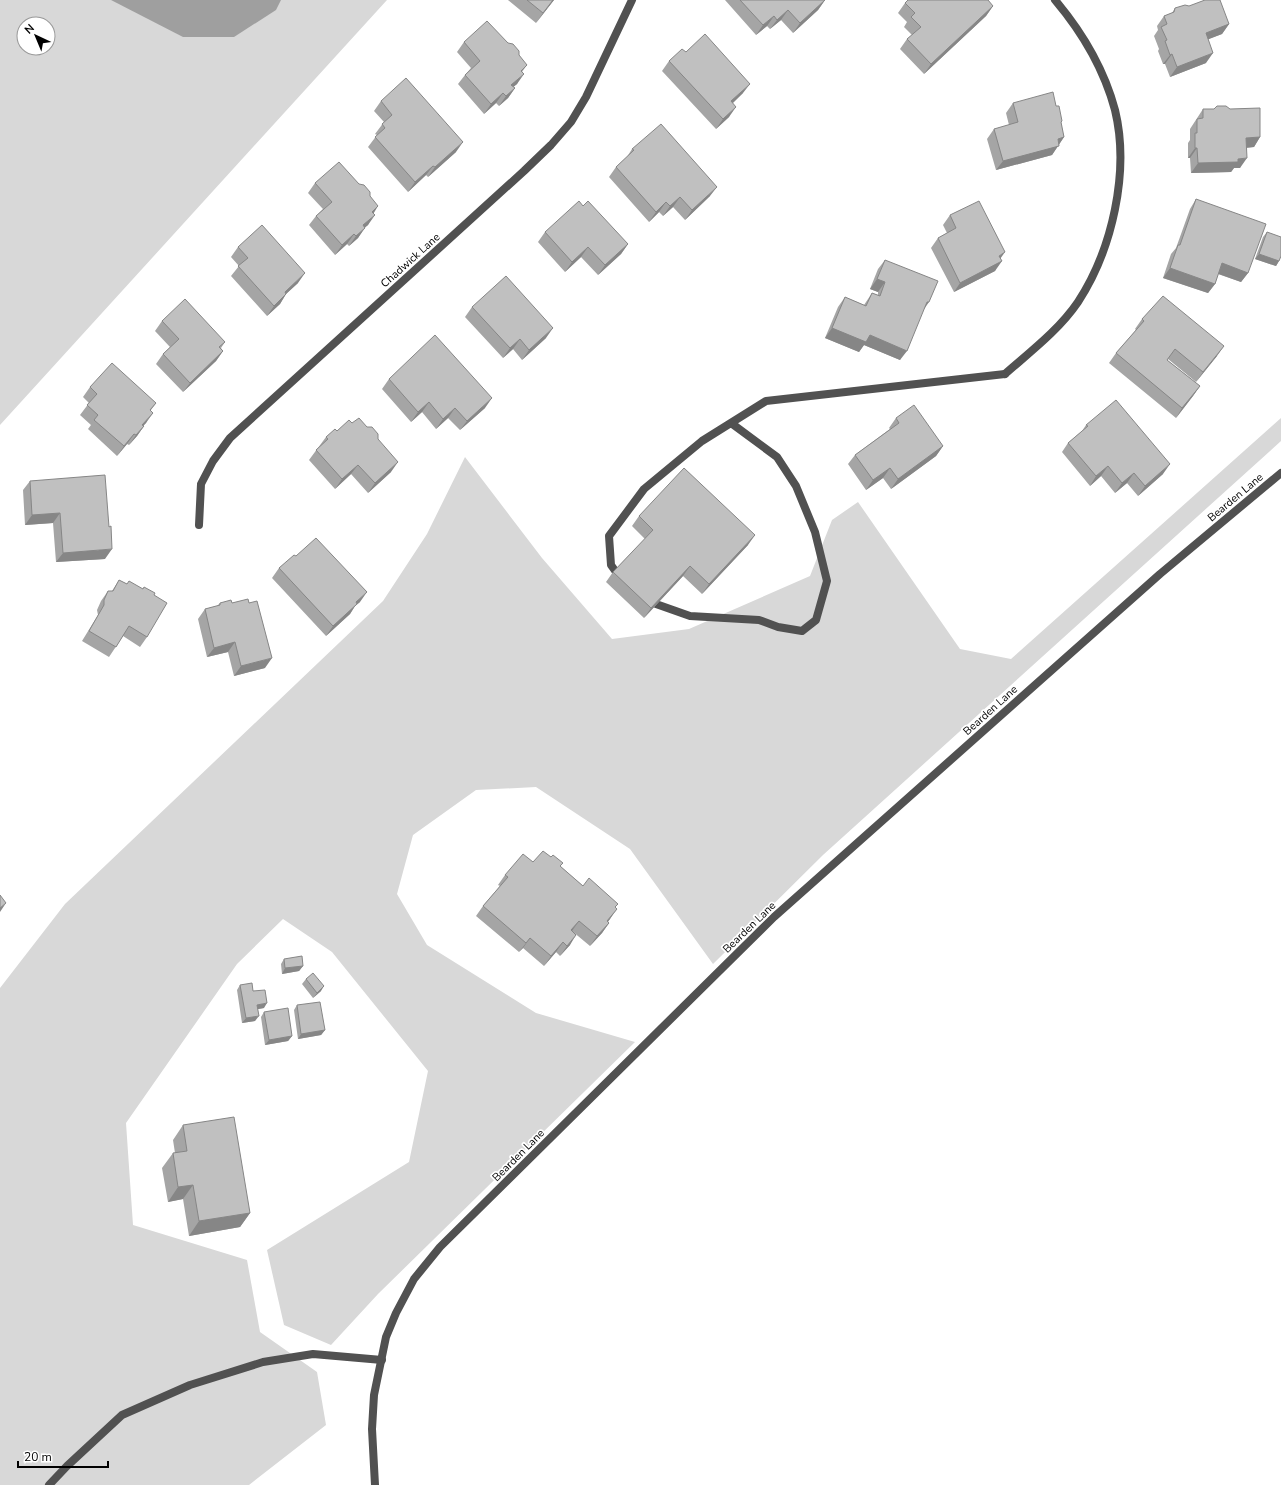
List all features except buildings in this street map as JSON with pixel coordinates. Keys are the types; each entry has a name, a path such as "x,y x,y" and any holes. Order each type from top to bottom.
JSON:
{"street":[{"name":"Chadwick Lane","path":"199,525 201,484 213,460 230,438 518,177 551,145 571,122 586,97 632,0"},
{"path":"616,572 611,565 609,536 644,489 702,441 766,401 1005,374 1057,327 1077,302 1095,272 1107,242 1115,211 1119,173 1119,144 1115,112 1107,86 1097,62 1081,34 1055,0"},
{"path":"656,604 690,616 759,620 778,627 802,631 816,620 827,581 815,532 796,486 777,457 731,423"},
{"name":"Bearden Lane","path":"375,1485 372,1430 374,1402 386,1337 396,1313 414,1278 440,1247 774,917 1160,574 1281,473"},
{"path":"49,1485 67,1466 122,1416 190,1385 263,1362 313,1354 382,1360"}],"shaded area":[{"path":"0,0 387,0 0,425"},
{"path":"111,0 281,0 276,10 234,37 183,37"},
{"path":"1281,418 1281,441 823,855 713,964 630,849 536,787 476,790 413,835 397,894 427,945 536,1013 635,1042 378,1294 331,1345 284,1325 267,1250 409,1162 428,1071 332,952 283,919 237,964 126,1123 133,1225 247,1260 260,1332 317,1372 326,1425 249,1485 0,1485 0,988 65,904 383,601 427,534 465,457 542,558 612,639 689,629 810,576 832,520 858,502 960,649 1011,659"}]}
